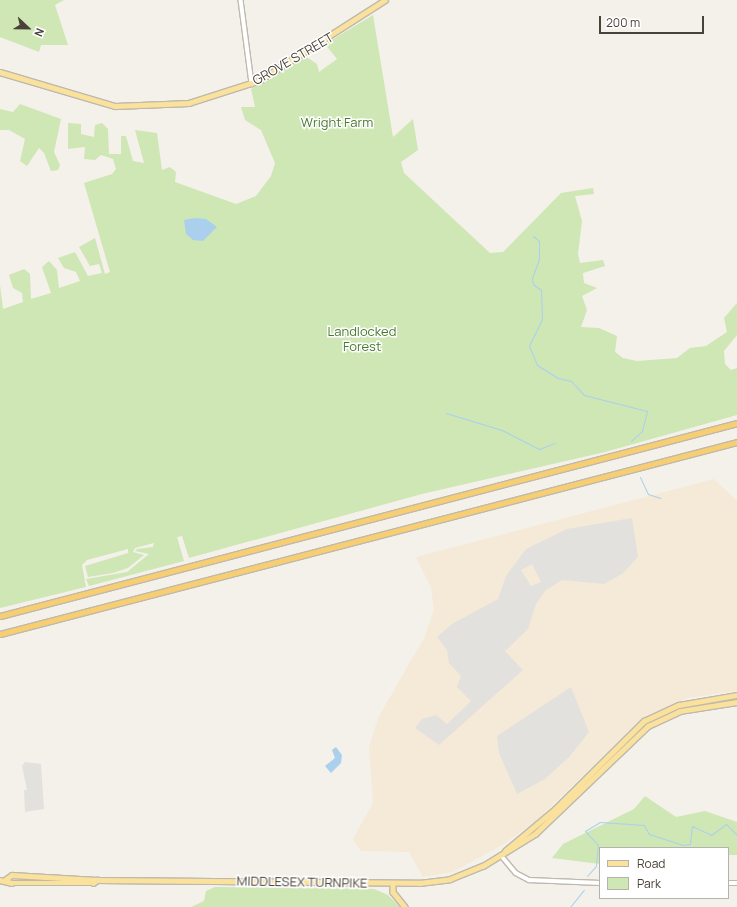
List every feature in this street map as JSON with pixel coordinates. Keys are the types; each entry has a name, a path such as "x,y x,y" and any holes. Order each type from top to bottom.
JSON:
{"highway":[{"path":"0,616 737,423"},
{"path":"0,634 737,442"}],"main road":[{"name":"GROVE STREET","path":"0,72 92,101 124,107 189,103 252,84 385,0"},
{"name":"MIDDLESEX TURNPIKE","path":"501,855 555,809 644,721 679,705 737,696"},
{"name":"MIDDLESEX TURNPIKE","path":"6,880 12,875 97,880 393,883 450,879 475,871 524,842 559,813 648,726 680,711 737,702"},
{"path":"42,883 43,876"},
{"name":"MIDDLESEX TURNPIKE","path":"0,880 6,880 12,883 93,883 97,880"},
{"path":"393,883 393,892 406,907"}],"street":[{"path":"241,0 252,84"},
{"path":"501,855 516,873 529,880 599,883"}],"shaded area":[{"path":"714,479 737,501 737,691 687,698 642,718 537,820 504,844 453,872 423,877 409,852 361,851 353,839 373,803 369,748 378,718 424,638 434,610 431,587 416,557"},
{"path":"632,518 638,557 622,574 604,584 562,580 546,590 536,604 528,629 505,651 523,670 439,745 415,728 422,719 436,715 447,724 471,701 457,687 461,676 449,663 447,650 437,637 452,624 498,599 506,576 526,549 567,529","holes":["532,564 541,582 531,586 521,570"]},
{"path":"571,687 589,732 570,756 545,779 517,794 499,753 497,736"},
{"path":"25,762 41,764 44,809 25,812 24,790 27,790 22,766"}],"green space":[{"path":"0,0 64,0 55,5 68,45 41,45 39,52 0,37"},
{"name":"Landlocked Forest","path":"373,15 393,137 413,119 418,150 401,162 404,173 490,253 503,252 561,193 593,188 594,194 575,196 582,221 578,254 580,263 603,260 605,266 583,273 584,283 597,288 582,296 587,310 581,327 599,328 617,336 615,352 623,358 637,361 677,358 690,348 706,346 727,332 724,318 737,303 737,335 724,351 725,364 731,370 737,368 737,415 605,452 422,494 189,558 182,536 177,537 184,561 89,586 86,579 127,572 149,554 135,551 137,549 153,547 154,543 135,548 133,552 144,555 128,568 113,573 88,577 85,566 128,553 128,549 87,560 82,565 86,587 0,608 0,285 3,309 23,302 22,293 13,288 9,275 24,269 30,274 31,299 51,293 42,267 49,261 57,270 59,288 80,281 76,272 64,268 58,258 75,252 88,276 102,273 99,264 90,266 79,247 95,238 105,274 110,272 84,183 112,174 116,169 113,159 101,155 95,160 84,159 85,147 68,149 68,123 81,124 81,134 94,137 95,125 102,123 108,129 109,154 121,154 121,136 126,136 133,161 144,163 135,130 157,133 162,170 170,167 176,172 175,182 236,204 256,196 271,176 275,163 261,130 245,120 241,107 255,107 251,89 305,56 317,64 319,72 337,59 325,44"},
{"path":"20,104 61,119 54,152 60,165 58,170 51,171 44,153 39,148 27,166 20,161 25,139 9,130 0,130 0,109 13,112"},
{"path":"645,796 676,817 705,811 737,822 737,855 729,855 729,847 599,847 599,864 552,858 563,844 634,809"},
{"path":"215,887 374,889 388,895 400,907 191,907 204,901 206,891"}],"water":[{"path":"195,218 206,219 217,227 203,241 193,240 186,234 184,220"},
{"path":"336,747 342,755 341,763 331,773 325,766 335,758 332,750"}],"waterway":[{"path":"533,236 539,241 539,259 532,278 533,284 541,290 542,319 529,346 537,365 558,378 571,381 584,395 647,411 642,431 631,441"},
{"path":"446,413 502,430 539,449 555,443"},
{"path":"640,477 648,494 660,498"},
{"path":"587,876 596,866 598,845 585,831 600,822 644,825 649,834 682,845 690,844 692,826 711,835 726,824 737,835"},
{"path":"570,907 584,890"}],"park label":[{"name":"Wright Farm","path":"337,122"}]}
